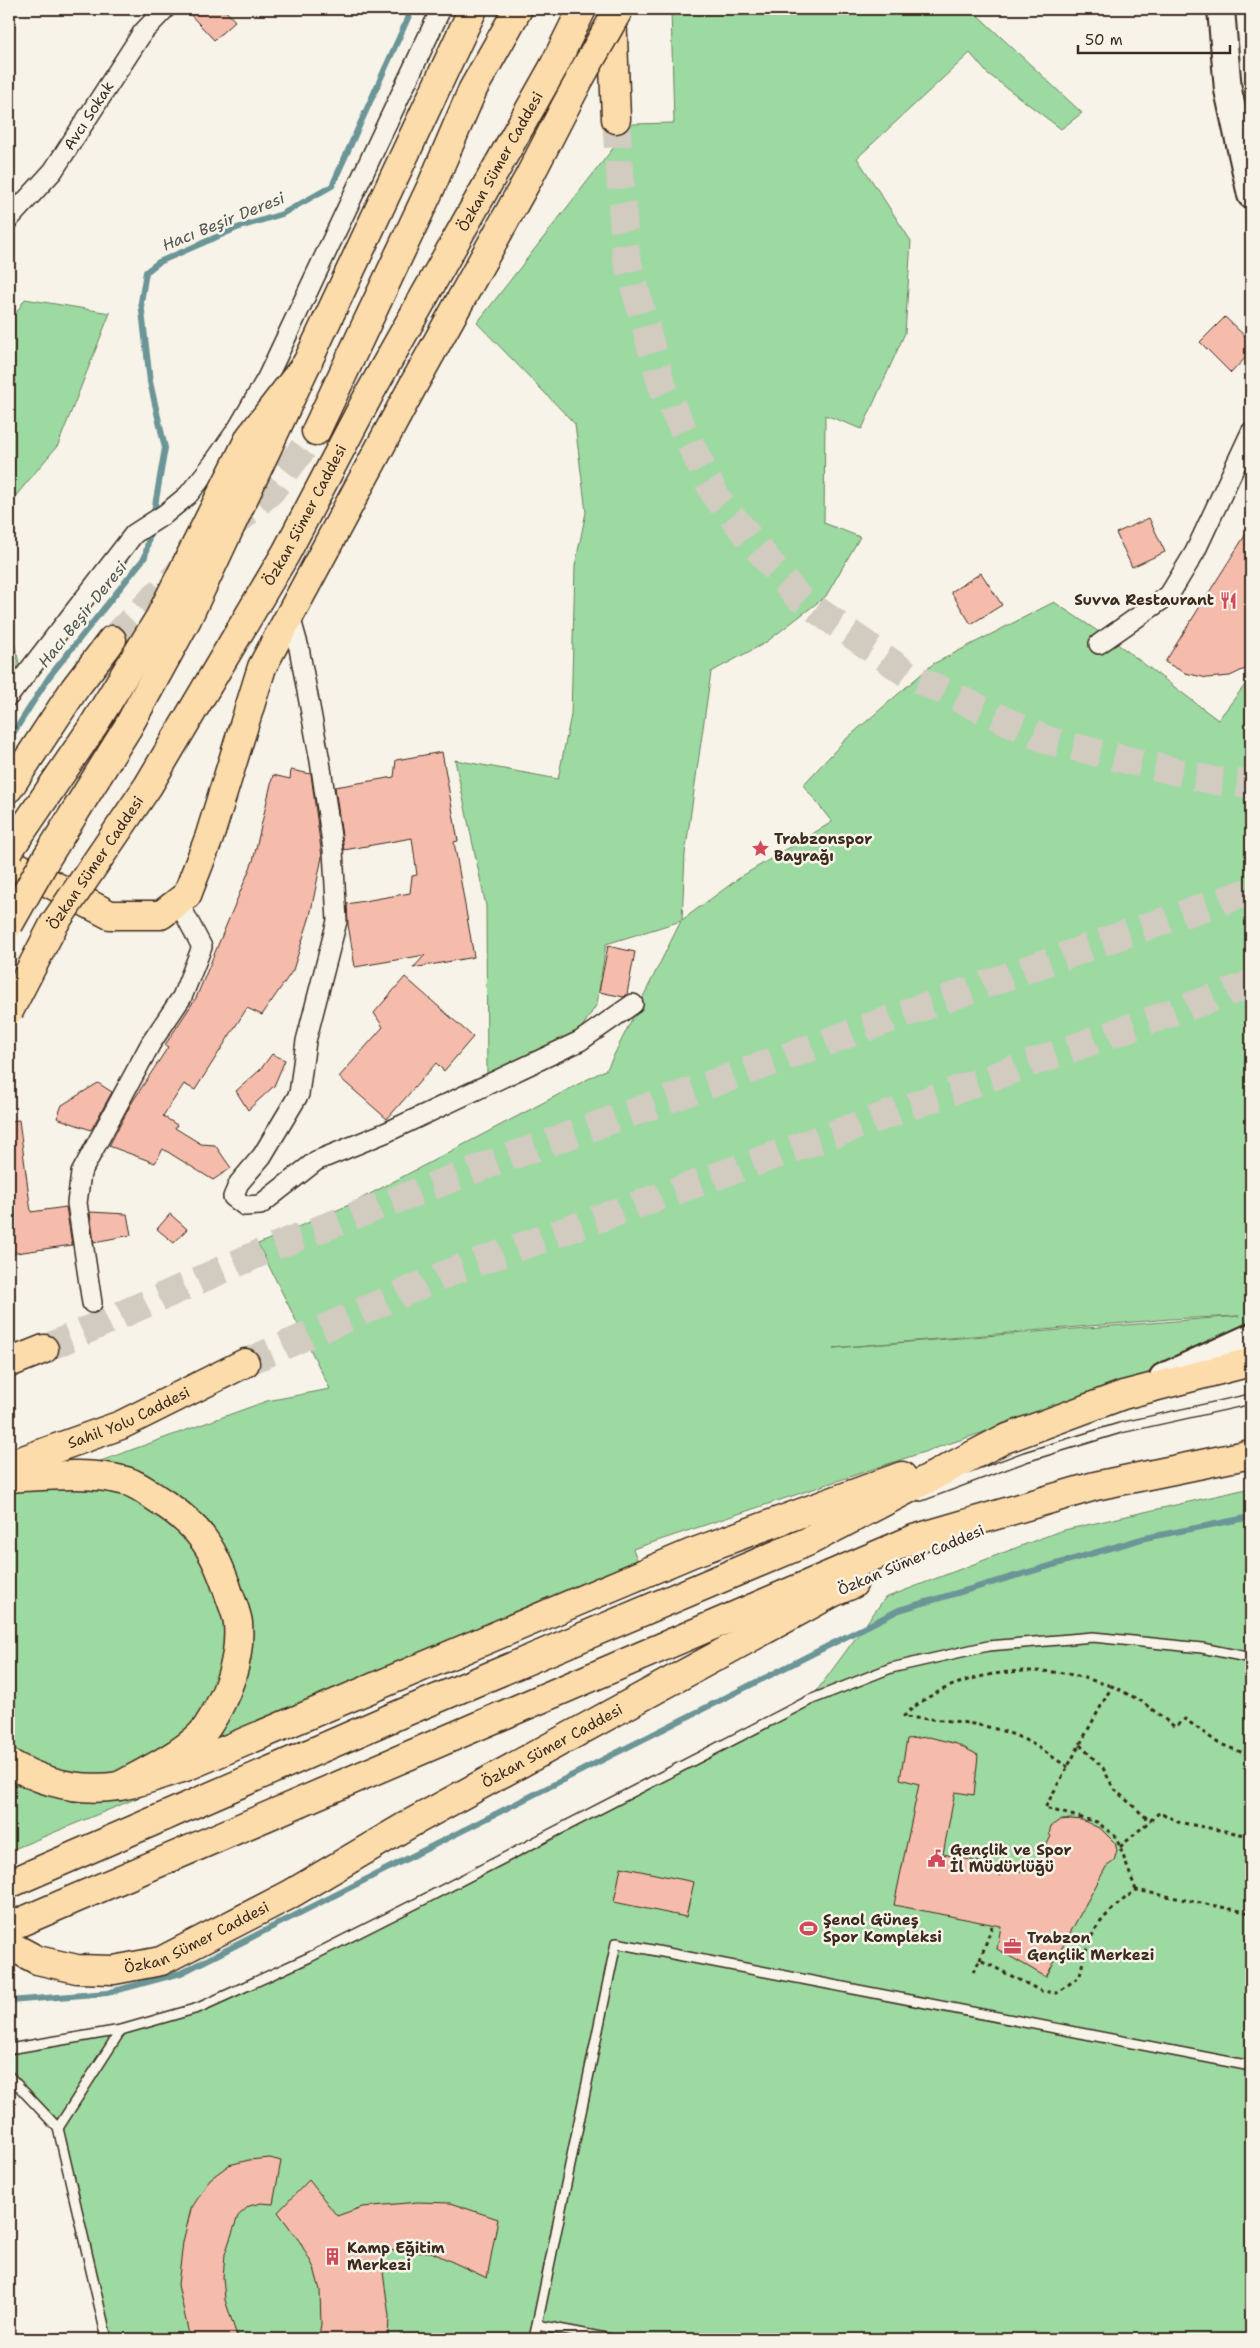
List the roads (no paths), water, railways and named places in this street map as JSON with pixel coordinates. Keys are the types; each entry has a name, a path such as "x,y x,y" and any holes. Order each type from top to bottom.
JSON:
{"main road":[{"path":"9,924 47,857 128,727 187,620 473,9"},
{"path":"316,431 431,187 473,89 518,9"},
{"name":"Özkan Sümer Caddesi","path":"9,1011 54,924 148,786 286,553 372,391 553,68 582,9"},
{"path":"612,9 616,119"},
{"path":"9,862 110,915 161,915 187,895 209,838 262,667 619,9"},
{"path":"1221,9 1228,90 1251,195"},
{"path":"9,850 90,731 160,617 250,437 308,362"},
{"path":"9,788 75,688 112,640"},
{"path":"9,1763 26,1773 70,1787 120,1786 186,1767 692,1553 1123,1395 1251,1336"},
{"path":"9,1362 44,1349"},
{"path":"1123,1395 1251,1362"},
{"name":"Sahil Yolu Caddesi","path":"9,1465 121,1425 245,1363"},
{"path":"9,1884 398,1715 807,1542 1002,1440"},
{"name":"Özkan Sümer Caddesi","path":"9,1926 914,1539 1095,1486 1251,1454"},
{"path":"9,1478 62,1475 98,1476 128,1481 183,1516 211,1547 225,1582 238,1622 236,1662 224,1698 205,1729 173,1756 120,1786"},
{"name":"Özkan Sümer Caddesi","path":"9,1945 37,1960 77,1969 114,1970 161,1962 289,1895 411,1823 834,1592 977,1531 1095,1486"}],"street":[{"name":"Avcı Sokak","path":"9,219 54,171 143,32 165,9"},
{"path":"9,696 101,574 134,534 165,514 188,495 238,428 267,378 441,9"},
{"path":"1099,644 1169,595 1196,552 1251,432"},
{"path":"290,616 299,648 320,761 333,850 337,921 306,1041 299,1094 262,1156 238,1183 233,1197 245,1206 260,1205 316,1161 387,1132 490,1081 580,1041 633,1004"},
{"path":"92,1303 77,1203 81,1172 151,1043 182,997 202,947 179,902"}],"lane":[{"path":"916,1498 1025,1457 1120,1428 1251,1399"},
{"path":"807,1542 906,1502"},
{"path":"9,2049 120,2030 198,2008 310,1957 424,1900 810,1700 891,1668 988,1646 1093,1637 1202,1648 1251,1658"},
{"path":"534,2339 616,1943 1251,2066"},
{"path":"58,2128 120,2030"},
{"path":"9,2076 58,2128 107,2339"},
{"path":"537,2325 611,2339"}],"waterway":[{"name":"Hacı Beşir Deresi","path":"153,517 165,448 150,382 141,302 146,272 159,262 237,228 282,214 332,186 412,9"},
{"name":"Hacı Beşir Deresi","path":"9,740 49,677 145,557 151,527"},
{"path":"9,2001 107,1993 181,1973 899,1610 1145,1538 1251,1517"}],"tunnel":[{"path":"616,119 626,256 662,386 716,497 797,596 909,675 1049,741 1215,781 1251,784"},
{"path":"227,530 271,491 316,431"},
{"path":"112,640 182,570"},
{"path":"44,1349 278,1245 490,1164 1111,939 1251,891"},
{"path":"245,1363 453,1271 1251,984"}],"place":[{"name":"Suvva Restaurant","path":"1228,600"},
{"name":"Trabzonspor Bayrağı","path":"760,848"},
{"name":"Gençlik ve Spor İl Müdürlüğü","path":"936,1859"},
{"name":"Şenol Güneş Spor Kompleksi","path":"809,1929"},
{"name":"Trabzon Gençlik Merkezi","path":"1013,1947"},
{"name":"Kamp Eğitim Merkezi","path":"333,2257"}]}
